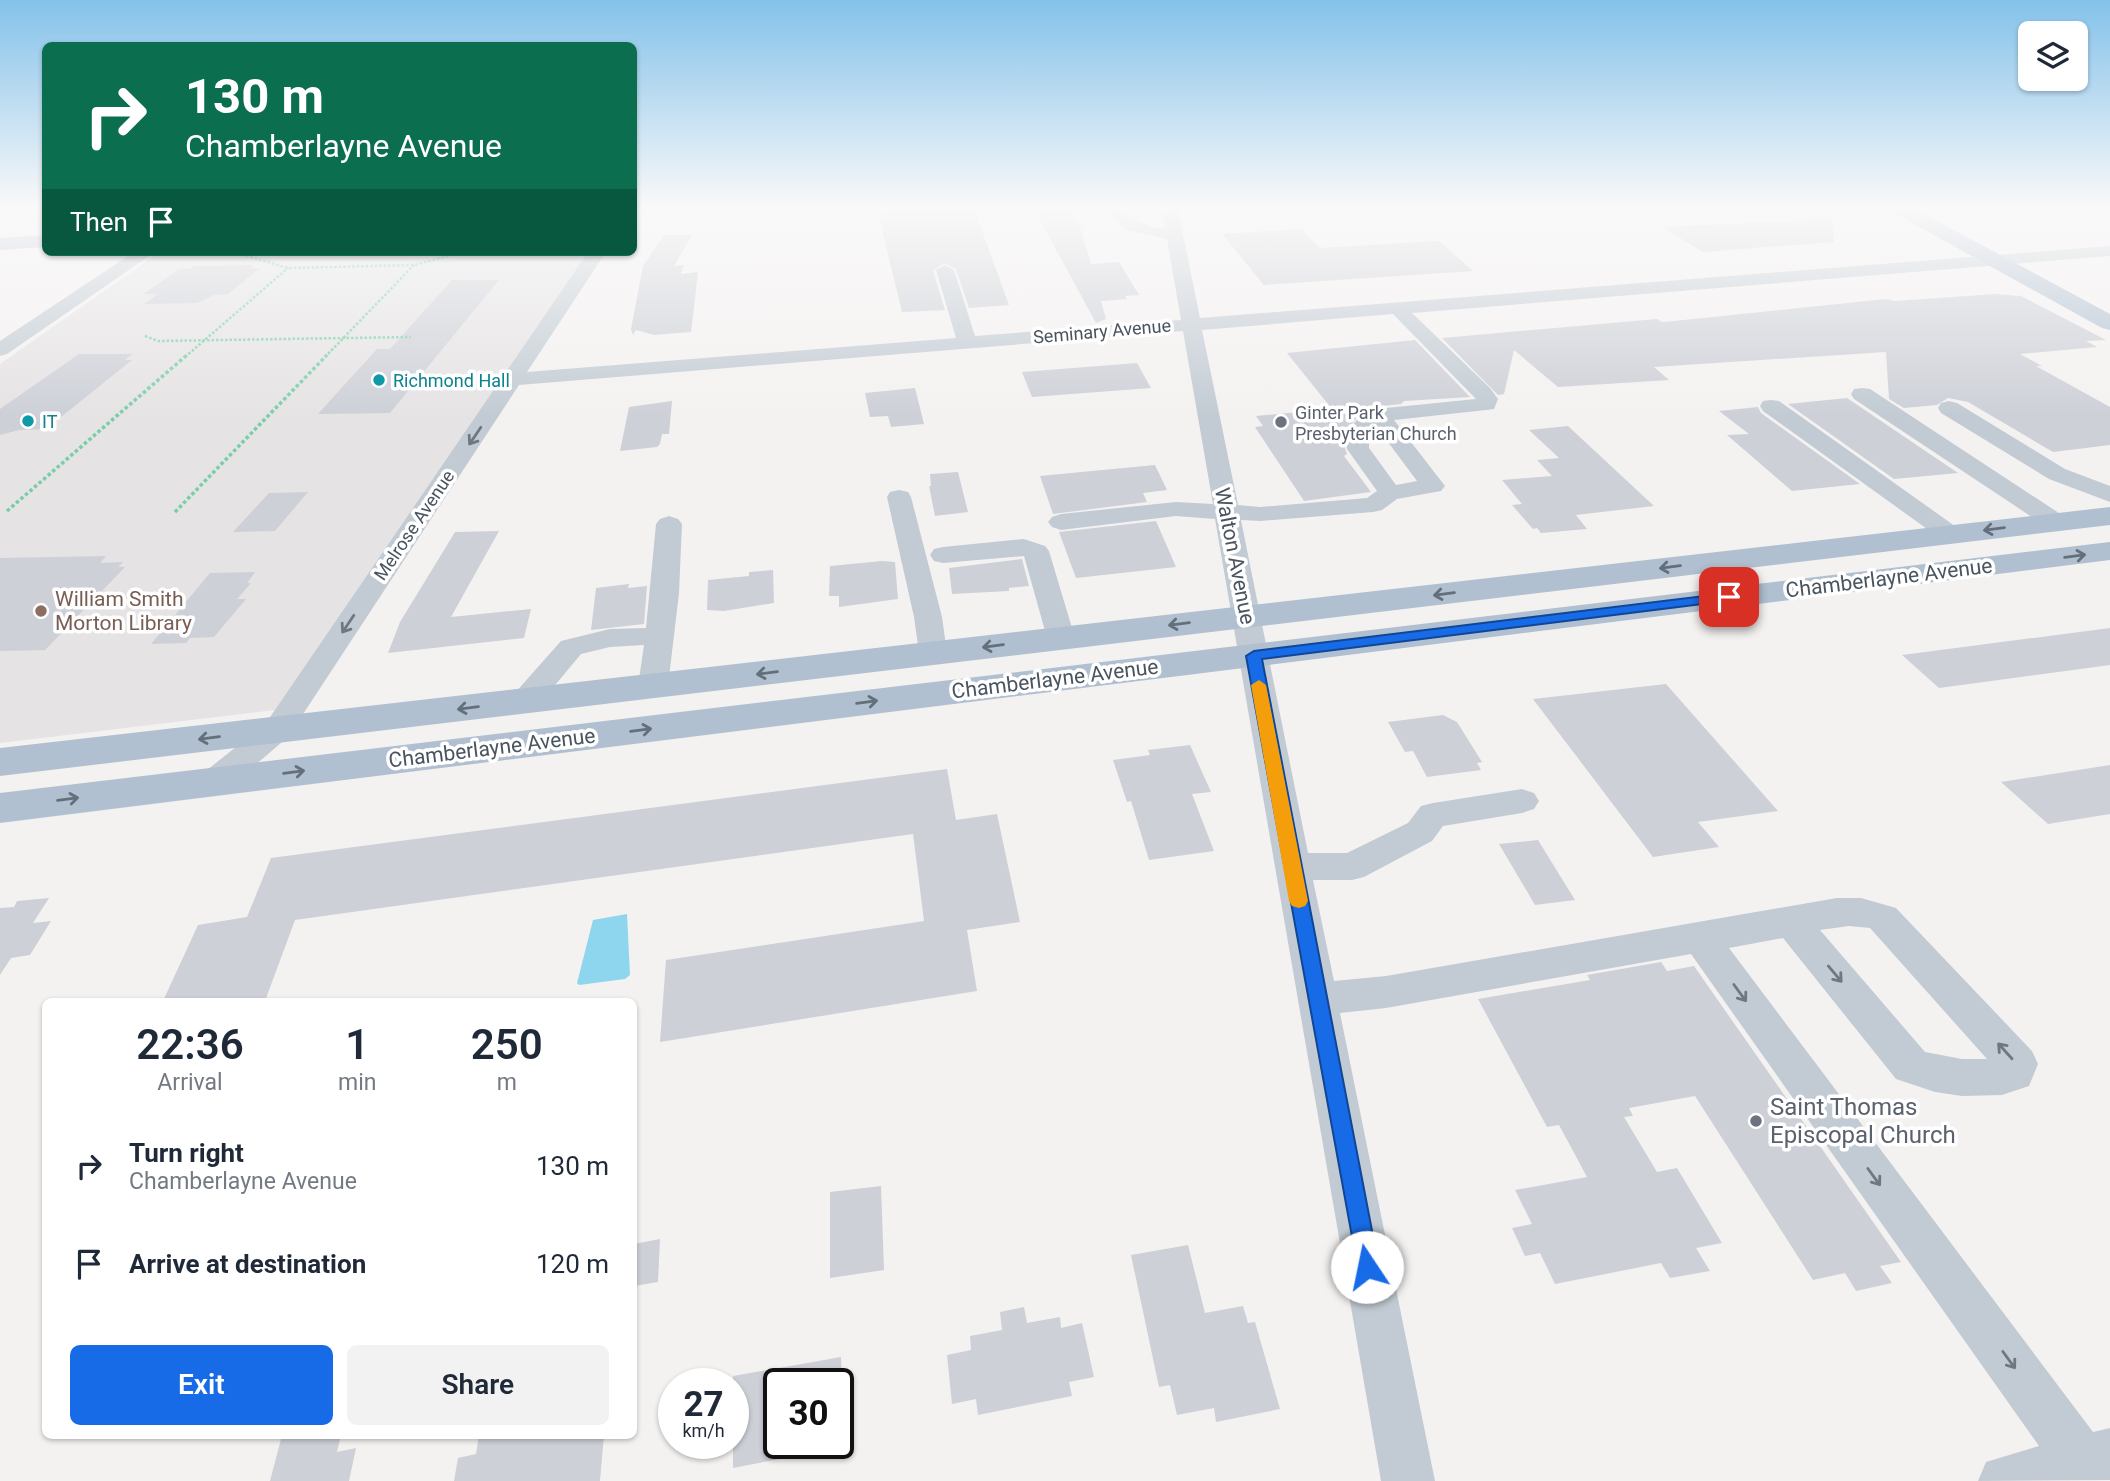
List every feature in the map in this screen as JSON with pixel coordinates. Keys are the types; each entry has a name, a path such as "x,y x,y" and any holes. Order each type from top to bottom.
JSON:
{"main road":[{"path":"2029,278 2110,323"},
{"path":"2070,278 2110,300"},
{"name":"Chamberlayne Avenue","path":"0,762 2110,516"},
{"name":"Chamberlayne Avenue","path":"0,807 2110,551"}],"street":[{"path":"0,350 107,278"},
{"name":"Melrose Avenue","path":"214,782 277,730 580,278"},
{"path":"947,278 967,342"},
{"name":"Walton Avenue","path":"1183,278 1408,1481"},
{"name":"Seminary Avenue","path":"513,379 1770,278"},
{"path":"1368,424 1486,404 1487,399 1397,308"},
{"path":"1862,394 2056,522"},
{"path":"1770,405 1950,534"},
{"path":"1949,408 2057,474 2110,495"},
{"path":"1368,424 1358,449 1390,493"},
{"path":"1061,522 1176,509 1260,514 1373,505 1390,493 1433,486 1368,424"},
{"path":"899,497 928,617 933,653"},
{"path":"653,686 666,593 668,524"},
{"path":"943,555 1024,547 1036,551 1061,638"},
{"path":"525,701 570,647 610,638 660,636"},
{"path":"1292,866 1352,867 1420,832 1433,815 1522,801"},
{"path":"1316,999 1386,992 1700,938 1791,922 1855,911 1871,912 1883,918 2017,1065 2014,1073 1999,1078 1933,1074 1911,1066 1791,922"},
{"path":"1700,938 2096,1458 2005,1481"}],"path":[{"path":"8,510 276,278"},
{"path":"175,512 401,278"},
{"path":"145,336 158,341 411,337"}],"shaded area":[{"path":"123,278 570,278 275,710 0,743 0,364"}],"water":[{"path":"627,914 630,975 625,979 579,985 577,983 593,920"}],"building":[{"path":"166,278 248,278 228,294 214,295 197,303 144,304 158,294 144,294"},
{"path":"641,278 697,278 691,332 654,335 636,330 633,335 631,329"},
{"path":"894,278 935,278 945,310 902,312"},
{"path":"959,278 999,278 1009,305 969,308"},
{"path":"1072,278 1129,278 1139,295 1101,301 1106,319 1096,323"},
{"path":"1258,278 1367,278 1264,285"},
{"path":"452,280 499,280 390,413 318,414 377,349 390,349"},
{"path":"1995,294 2021,296 2106,340 2086,341 2097,347 2020,354 2042,366 2036,366 2110,407 2110,445 2053,452 1968,402 1948,398 1937,405 1904,408 1889,399 1886,352 1654,367 1669,380 1558,387 1514,350 1504,394 1498,395 1442,338 1657,319 1662,322 1674,321 1886,299 1895,301"},
{"name":"Ginter Park Presbyterian Church","path":"1415,340 1470,397 1404,401 1401,404 1364,408 1346,432 1343,443 1347,454 1344,456 1371,492 1304,501 1255,427 1263,426 1256,416 1332,409 1287,353"},
{"path":"79,354 132,354 125,360 132,360 46,429 19,430 0,435 0,409"},
{"path":"1137,363 1151,388 1032,397 1022,372"},
{"path":"915,388 924,424 891,427 888,416 870,417 865,393"},
{"path":"1847,398 1958,473 1894,479 1788,404"},
{"path":"672,401 669,434 662,434 657,447 620,451 629,407"},
{"path":"1758,407 1761,413 1860,484 1792,491 1727,435 1749,434 1719,411"},
{"path":"1568,426 1654,506 1576,515 1587,529 1541,533 1537,528 1533,529 1512,505 1522,504 1502,480 1552,476 1537,460 1559,458 1529,430"},
{"path":"1155,465 1167,490 1143,493 1147,502 1053,514 1040,476"},
{"path":"958,472 968,512 935,516 929,486 930,474"},
{"path":"308,492 275,531 233,532 269,493"},
{"path":"1156,521 1176,567 1076,578 1059,532"},
{"path":"499,531 451,617 531,609 524,638 388,653 400,622 455,532"},
{"name":"William Smith Morton Library","path":"106,556 100,563 123,562 118,567 125,567 45,650 0,651 0,558"},
{"path":"1022,559 1029,586 1009,588 1009,591 952,594 949,568"},
{"path":"895,562 898,599 839,607 839,596 829,596 830,566"},
{"path":"773,570 774,603 724,611 707,610 708,580 749,576 749,572"},
{"path":"255,572 247,583 251,583 237,599 246,599 214,637 190,638 186,643 151,644 210,573"},
{"path":"629,584 628,588 647,586 644,624 591,630 596,588"},
{"path":"2110,628 2110,665 1939,688 1902,655"},
{"path":"1666,684 1778,811 1698,822 1719,847 1653,857 1533,699"},
{"path":"1443,715 1457,722 1482,762 1477,763 1481,770 1427,777 1413,751 1405,752 1388,722"},
{"path":"1190,745 1211,792 1192,794 1214,851 1149,860 1131,801 1127,802 1113,760 1150,755 1148,750"},
{"path":"2110,765 2110,814 2048,824 2001,782"},
{"path":"947,769 956,820 997,814 1020,922 967,930 977,991 660,1042 666,960 924,921 913,834 295,920 266,998 164,998 198,925 247,917 271,858"},
{"path":"1538,840 1575,900 1535,905 1499,844"},
{"path":"49,898 33,923 51,921 30,955 11,958 0,975 0,908 14,907 17,901"},
{"name":"Saint Thomas Episcopal Church","path":"1661,962 1667,971 1694,966 1901,1262 1880,1266 1892,1283 1856,1291 1845,1273 1813,1280 1695,1096 1629,1108 1633,1116 1624,1117 1657,1172 1677,1168 1722,1243 1696,1248 1710,1271 1670,1278 1661,1263 1555,1284 1540,1253 1525,1256 1512,1228 1532,1224 1515,1190 1587,1177 1559,1125 1547,1127 1478,999 1590,980 1587,975"},
{"path":"881,1186 884,1270 830,1278 830,1192"},
{"path":"660,1239 658,1282 637,1286 637,1243"},
{"path":"1188,1245 1205,1313 1243,1306 1248,1323 1255,1322 1280,1409 1216,1422 1214,1408 1177,1415 1170,1385 1159,1387 1131,1255"},
{"path":"1024,1307 1027,1323 1060,1317 1061,1328 1082,1323 1094,1377 1069,1382 1072,1396 978,1415 976,1399 952,1404 947,1355 971,1350 970,1336 1002,1330 1000,1312"},
{"path":"841,1357 841,1368 778,1368"},
{"path":"763,1371 763,1459 779,1459 733,1468 733,1459 749,1459 749,1373"},
{"path":"281,1439 340,1439 337,1452 356,1448 349,1481 270,1481"},
{"path":"478,1439 604,1439 600,1481 454,1481 458,1458 476,1454"}],"slow traffic":[{"path":"1259,685 1299,901"}],"place":[{"name":"Richmond Hall","path":"379,380"},
{"name":"IT","path":"28,421"},
{"name":"Ginter Park Presbyterian Church","path":"1281,422"},
{"name":"William Smith Morton Library","path":"41,611"},
{"name":"Saint Thomas Episcopal Church","path":"1756,1121"}],"route":[{"path":"1367,1267 1254,656 1729,597"}]}
